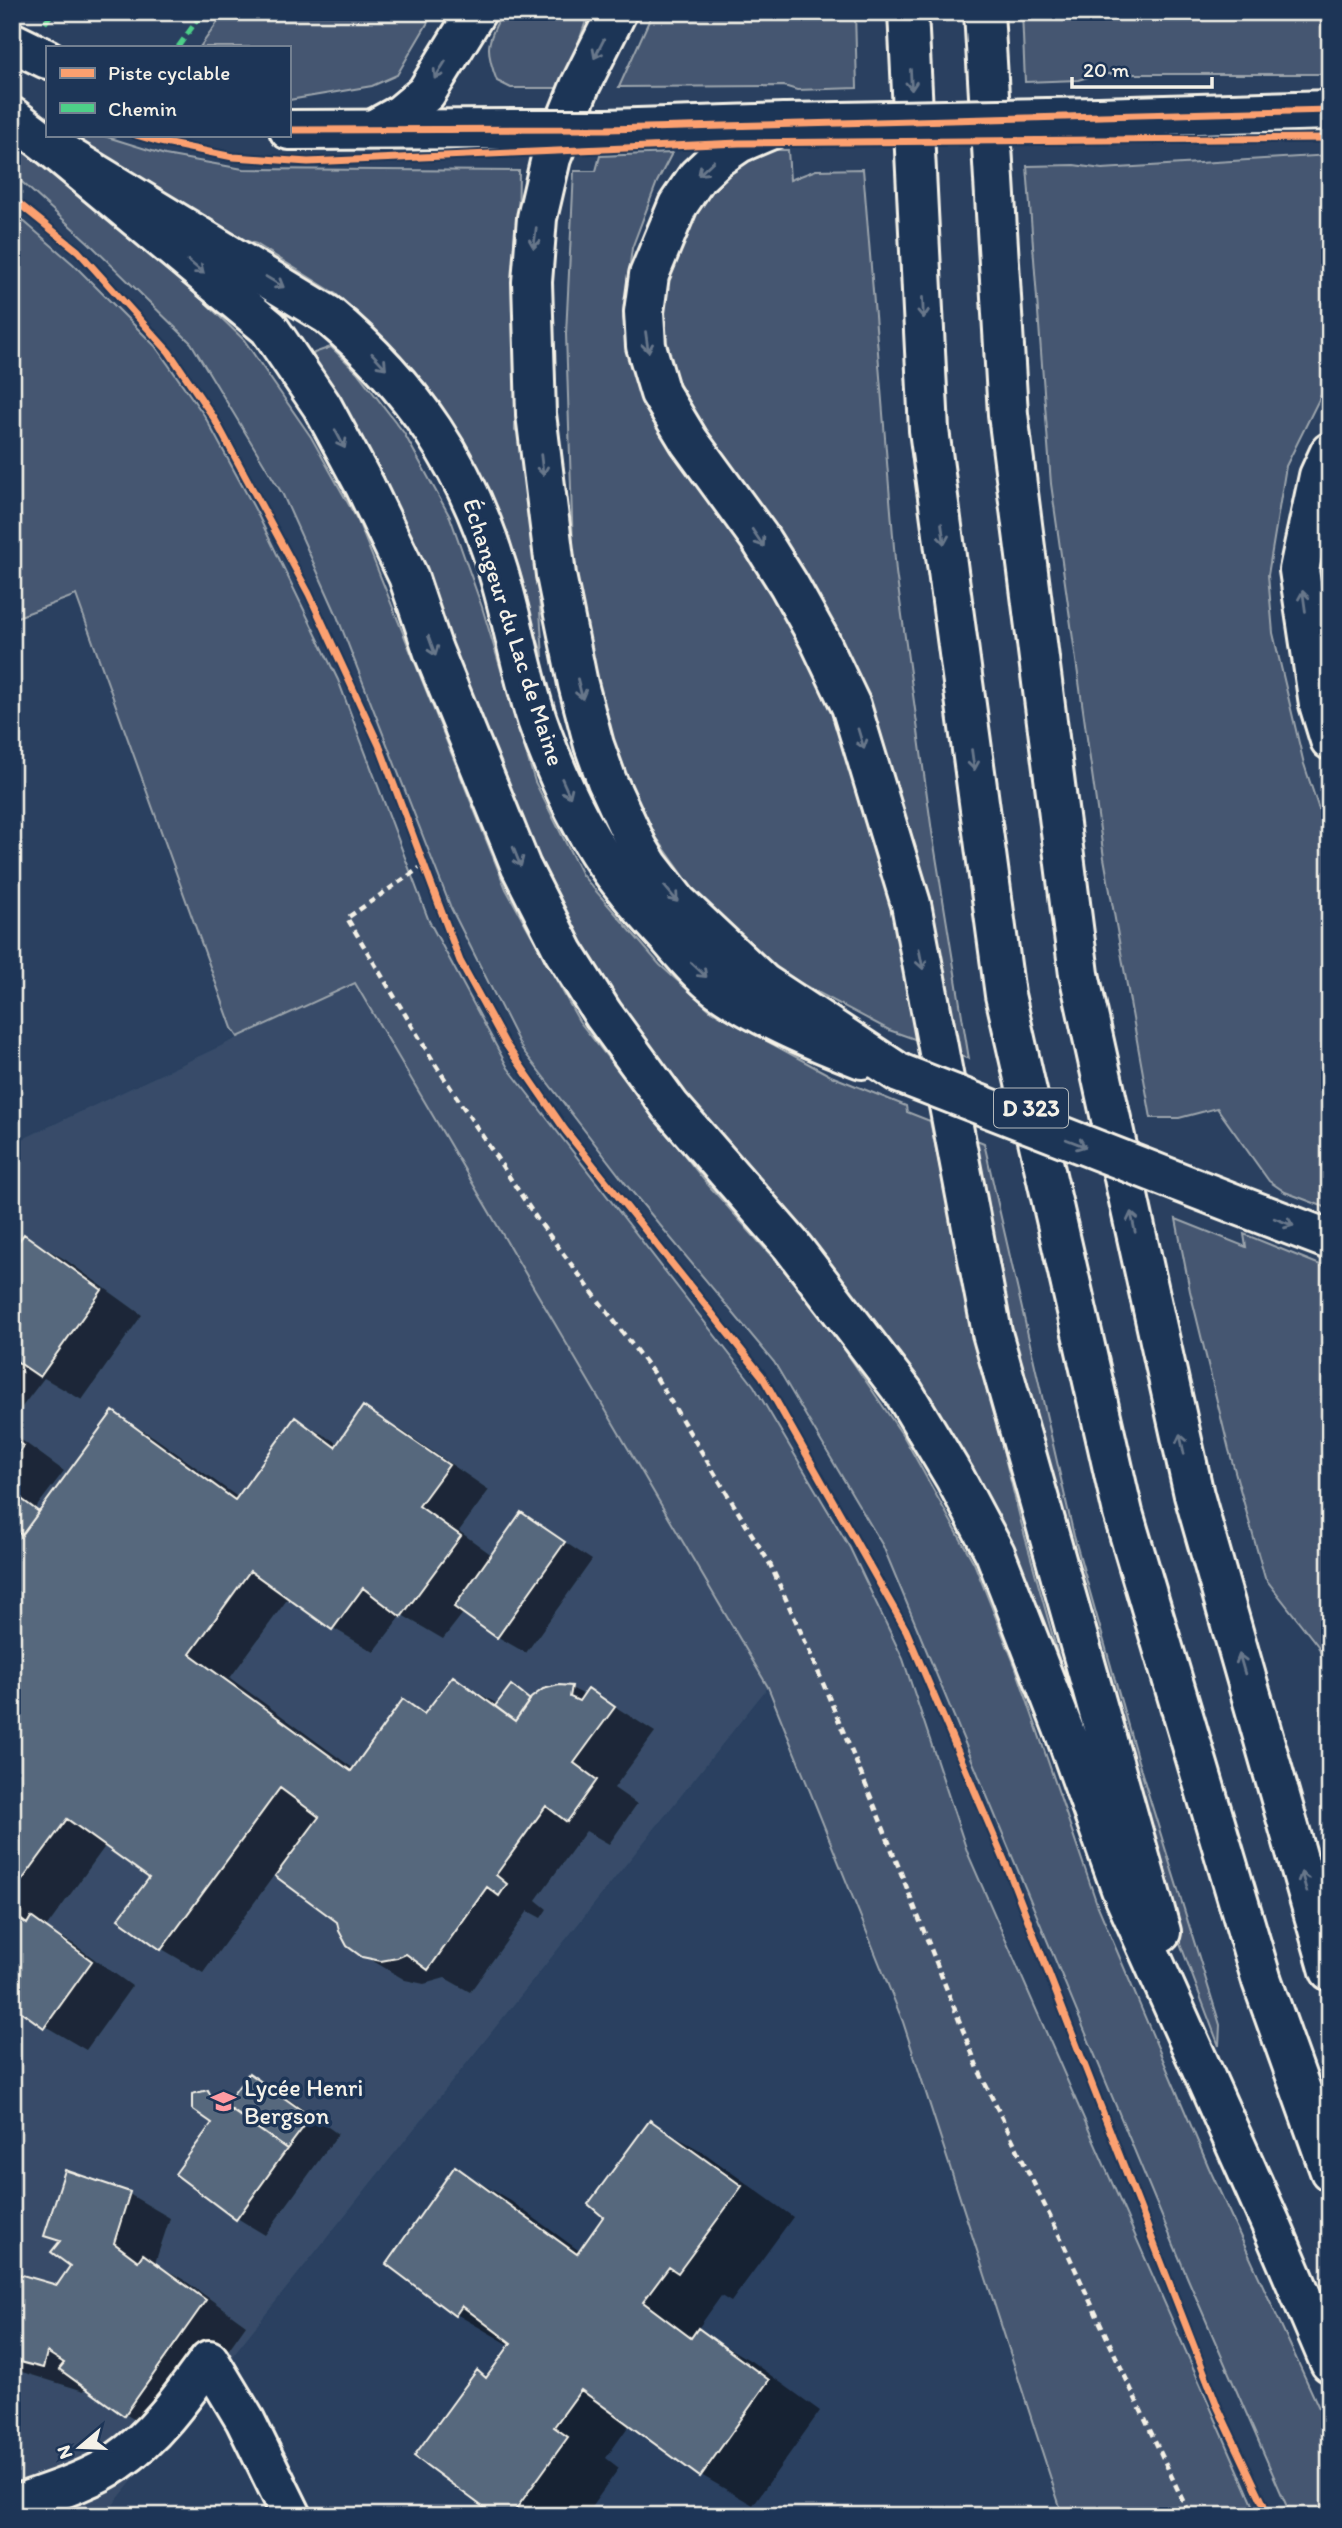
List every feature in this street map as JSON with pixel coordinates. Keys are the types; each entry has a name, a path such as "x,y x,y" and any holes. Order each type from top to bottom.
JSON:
{"main road":[{"path":"374,129 401,114 426,93 476,12"},
{"path":"617,12 580,86 551,158 537,218 532,282 536,414 556,575 578,684 594,745 607,781 638,848 677,902 763,983 899,1073 1330,1240"},
{"name":"D 323","path":"908,12 929,430 1005,995 1123,1513 1262,1981 1330,2171"},
{"name":"D 323","path":"984,12 1008,414 1079,974 1194,1495 1330,1972"},
{"path":"12,42 46,59"},
{"path":"290,130 607,129 1330,110"},
{"path":"12,117 270,328 322,406 365,486 408,576 433,650 521,867 564,952 603,1014 670,1106 791,1245 904,1393 967,1500 995,1553 1065,1733 1121,1889 1330,2363"},
{"path":"786,123 739,143 717,158 697,177 678,205 649,275 644,312 646,346 660,393 689,441 759,537 789,585 851,706 911,904 992,1333 1196,2055"},
{"name":"Échangeur du Lac de Maine","path":"49,145 328,315 364,344 396,379 441,440 474,501 498,568 537,719 570,798 607,864 688,960 719,988 824,1045 899,1073"},
{"path":"1330,452 1319,477 1299,569 1319,704 1330,740"},
{"path":"12,2506 68,2486 117,2462 179,2401 209,2360 245,2420 292,2516"}],"path":[{"path":"424,865 347,918 435,1064 537,1219 654,1374 770,1564 875,1807 979,2071 1063,2243 1190,2516"}],"shaded area":[{"path":"225,12 434,12 397,75 372,86 290,100 290,46 201,46"},
{"path":"503,12 589,12 563,88 511,88 497,81 490,61 489,46"},
{"path":"653,12 855,12 857,88 797,90 784,86 619,87"},
{"path":"1022,12 1330,12 1330,74 1098,74 1078,80 1025,82"},
{"path":"55,136 104,136 165,155 243,169 519,171 515,430 529,440 543,657 519,579 478,471 426,384 336,294 256,244 193,222"},
{"path":"12,139 145,244 244,340 311,437 358,521 506,889 579,1021 704,1180 812,1302 904,1437 974,1563 1016,1668 1097,1904 1209,2168 1330,2432 1330,2516 1291,2516 1188,2279 883,1546 774,1362 629,1188 522,1049 451,908 335,611 283,495 191,343 89,243 12,173"},
{"path":"772,150 788,150 790,180 816,170 863,169 896,572 932,832 969,1059 950,1052 893,794 678,400 661,344 660,325 665,287 674,256 691,217 716,185 732,171"},
{"path":"672,153 657,182 632,248 623,318 636,379 774,593 827,696 866,806 891,897 920,1041 889,1030 783,974 705,906 637,810 599,699 574,580 566,334 574,171 596,171 600,156"},
{"path":"1330,155 1330,377 1286,466 1268,575 1273,633 1304,764 1330,843 1330,1209 1285,1192 1269,1181 1217,1108 1179,1118 1151,1118 1104,858 1051,484 1027,166 1074,165 1102,169"},
{"path":"12,211 73,264 155,346 204,415 257,513 338,680 429,921 508,1068 754,1386 850,1548 903,1659 968,1854 1258,2516 1063,2516 903,2022 768,1687 355,983 238,1037 232,1028 76,595 12,619"},
{"path":"331,347 357,372 404,433 450,517 482,607 535,782 582,875 660,965 710,1010 831,1076 906,1106 907,1112 930,1121 981,1361 1021,1522 1063,1673 1030,1591 807,1249 602,989 542,883 310,363 314,353"},
{"path":"1330,482 1330,673 1318,577"},
{"name":"Lycée Henri Bergson","path":"355,983 768,1687 104,2516 12,2516 12,1144"},
{"path":"967,1136 984,1143 1074,1536 1138,1761 1220,2025 1219,2046 1152,1869 1043,1485"},
{"path":"1176,1219 1246,1247 1244,1234 1330,1269 1330,1678 1318,1646 1265,1578 1229,1450 1190,1291"}],"building":[{"path":"24,1234 102,1290 40,1377 12,1358 12,1247 14,1248"},
{"path":"363,1406 449,1465 419,1506 461,1536 401,1617 363,1588 332,1630 250,1571 190,1654 351,1771 403,1699 424,1714 453,1676 515,1721 531,1698 543,1689 559,1685 572,1686 570,1697 579,1701 588,1688 615,1707 574,1763 597,1780 567,1822 546,1806 496,1875 507,1884 499,1896 487,1887 428,1970 406,1954 381,1961 362,1957 347,1946 337,1922 275,1876 319,1817 280,1788 161,1950 118,1919 149,1878 67,1819 12,1894 12,1528 22,1535 113,1411 235,1500 295,1417 335,1447"},
{"path":"12,1437 24,1446 12,1461"},
{"path":"12,1492 39,1512 22,1535 12,1528"},
{"path":"521,1512 565,1542 497,1638 454,1607"},
{"path":"511,1685 530,1700 515,1721 495,1706"},
{"path":"12,1913 27,1924 31,1917 92,1961 44,2028 12,2005"},
{"path":"249,2073 311,2117 287,2149 225,2105"},
{"path":"208,2090 211,2096 287,2149 236,2220 175,2174 212,2123 192,2109 192,2094"},
{"path":"650,2120 742,2186 678,2273 669,2267 643,2302 691,2338 698,2328 769,2380 700,2477 581,2390 554,2427 568,2437 511,2516 495,2516 414,2456 477,2370 486,2378 511,2343 462,2306 455,2316 386,2264 455,2166 577,2254 603,2217 588,2204"},
{"path":"65,2170 130,2192 114,2243 138,2261 143,2254 206,2300 124,2416 59,2369 64,2363 47,2352 43,2368 12,2360 12,2272 57,2285 70,2266 51,2252 60,2241 44,2236"}],"marked path":[{"path":"45,23 53,12"},
{"path":"179,46 203,12"}],"cycle path":[{"path":"290,130 607,129 1330,110"},
{"path":"139,136 233,157 308,162 739,143 1330,138"},
{"path":"12,198 78,251 169,352 214,418 309,594 379,745 460,961 505,1043 565,1130 762,1376 906,1630 1008,1869 1218,2408 1269,2516"}],"place":[{"name":"Lycée Henri Bergson","path":"224,2101"}]}
